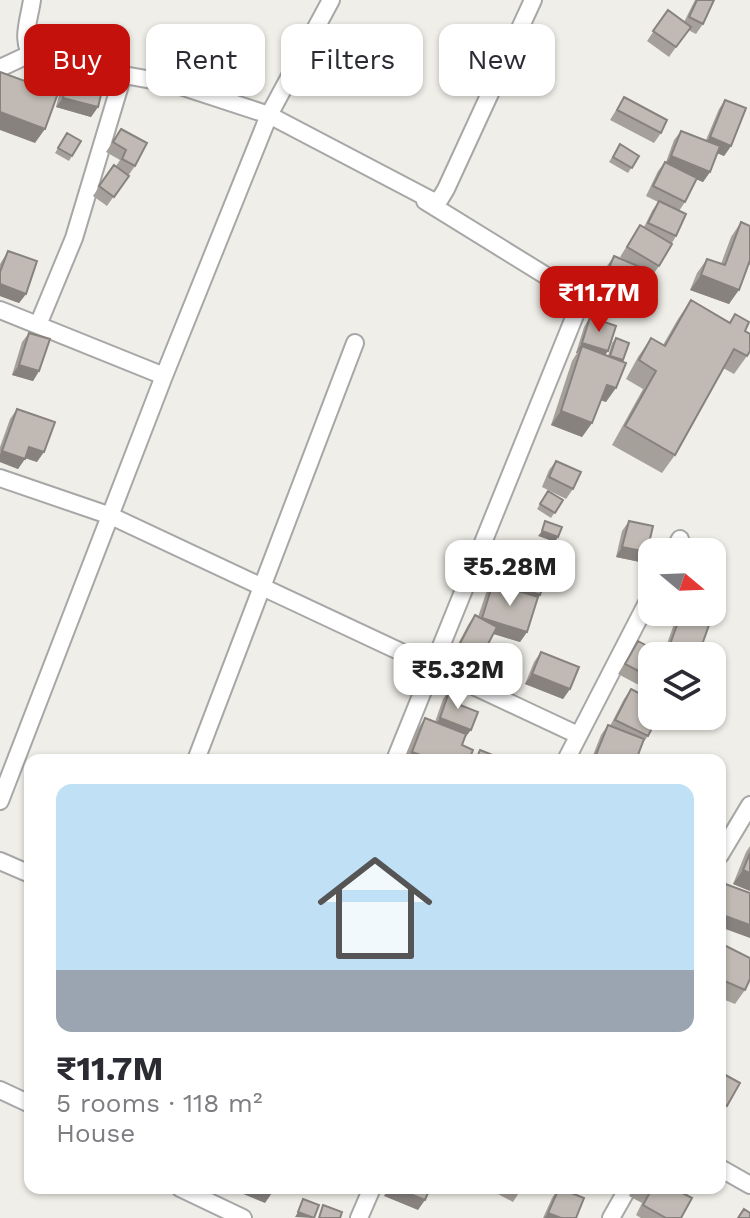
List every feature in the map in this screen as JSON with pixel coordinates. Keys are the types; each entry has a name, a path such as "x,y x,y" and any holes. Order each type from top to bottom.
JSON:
{"street":[{"path":"28,24 32,0"},
{"path":"0,801 164,376 269,115 331,0"},
{"path":"415,195 426,200 437,200 446,189 533,0"},
{"path":"0,68 24,57"},
{"path":"130,76 174,84 269,115 415,195 582,298 397,754"},
{"path":"38,325 74,238 117,96"},
{"path":"0,310 164,376"},
{"path":"198,754 355,343"},
{"path":"0,478 111,516 578,735"},
{"path":"569,754 638,620"},
{"path":"726,845 750,805"},
{"path":"0,861 24,871"},
{"path":"0,1090 24,1101"},
{"path":"726,1171 750,1185"},
{"path":"193,1194 243,1218"},
{"path":"359,1218 369,1194"},
{"path":"611,1218 625,1194"}],"building":[{"path":"697,0 714,0 703,24 689,17"},
{"path":"668,10 691,27 676,47 653,31"},
{"path":"0,72 24,81 24,96 57,96 45,129 0,112"},
{"path":"64,96 101,96 98,107"},
{"path":"624,97 667,120 661,133 617,110"},
{"path":"725,100 746,108 731,146 710,137"},
{"path":"121,129 147,143 135,166 122,159 126,150 113,142"},
{"path":"681,131 720,146 710,172 671,156"},
{"path":"67,133 81,141 72,156 58,148"},
{"path":"620,144 639,156 632,168 613,157"},
{"path":"665,162 697,178 685,202 653,186"},
{"path":"114,165 129,176 114,197 99,186"},
{"path":"659,201 686,214 676,236 648,223"},
{"path":"741,222 750,226 750,260 739,290 701,275 707,259 725,265"},
{"path":"640,225 672,244 659,266 627,247"},
{"path":"8,251 37,261 26,294 0,284 0,272"},
{"path":"614,256 652,272 643,293 605,277"},
{"path":"691,300 730,323 735,314 749,322 745,331 750,334 750,351 747,356 734,349 675,455 625,426 656,371 639,360 651,338 665,346"},
{"path":"590,317 616,326 608,351 582,343"},
{"path":"29,333 50,339 39,371 19,365"},
{"path":"616,338 629,343 623,360 610,356"},
{"path":"582,346 626,363 616,388 607,385 592,423 561,411"},
{"path":"17,409 55,422 44,452 29,447 25,459 2,451"},
{"path":"556,461 581,472 573,489 549,477"},
{"path":"548,491 563,500 555,513 540,504"},
{"path":"545,521 562,527 558,537 542,531"},
{"path":"629,521 653,526 650,538 638,538 638,550 622,547"},
{"path":"505,560 547,574 540,595 499,581"},
{"path":"493,583 538,597 527,632 482,618"},
{"path":"475,615 497,627 478,663 456,651"},
{"path":"677,626 709,626 703,642 671,642"},
{"path":"638,641 640,642 638,671 625,664"},
{"path":"541,652 579,667 570,689 532,674"},
{"path":"450,689 464,694 460,705 478,712 471,730 440,718"},
{"path":"631,689 638,693 638,730 651,730 648,736 615,720"},
{"path":"425,718 466,734 462,745 473,750 471,754 412,752"},
{"path":"608,725 644,739 638,754 596,754"},
{"path":"750,853 750,873 743,870"},
{"path":"726,884 750,893 750,925 726,916"},
{"path":"726,946 750,958 750,979 745,990 726,982"},
{"path":"726,1075 740,1083 726,1105"},
{"path":"410,1194 428,1194 425,1200"},
{"path":"556,1194 574,1194 584,1198 576,1218 561,1218 548,1213"},
{"path":"649,1194 684,1194 692,1198 681,1218 666,1218 643,1205"},
{"path":"303,1199 319,1205 314,1218 298,1212"},
{"path":"323,1205 342,1212 340,1218 319,1218"},
{"path":"744,1209 750,1213 750,1218 738,1218"}]}
